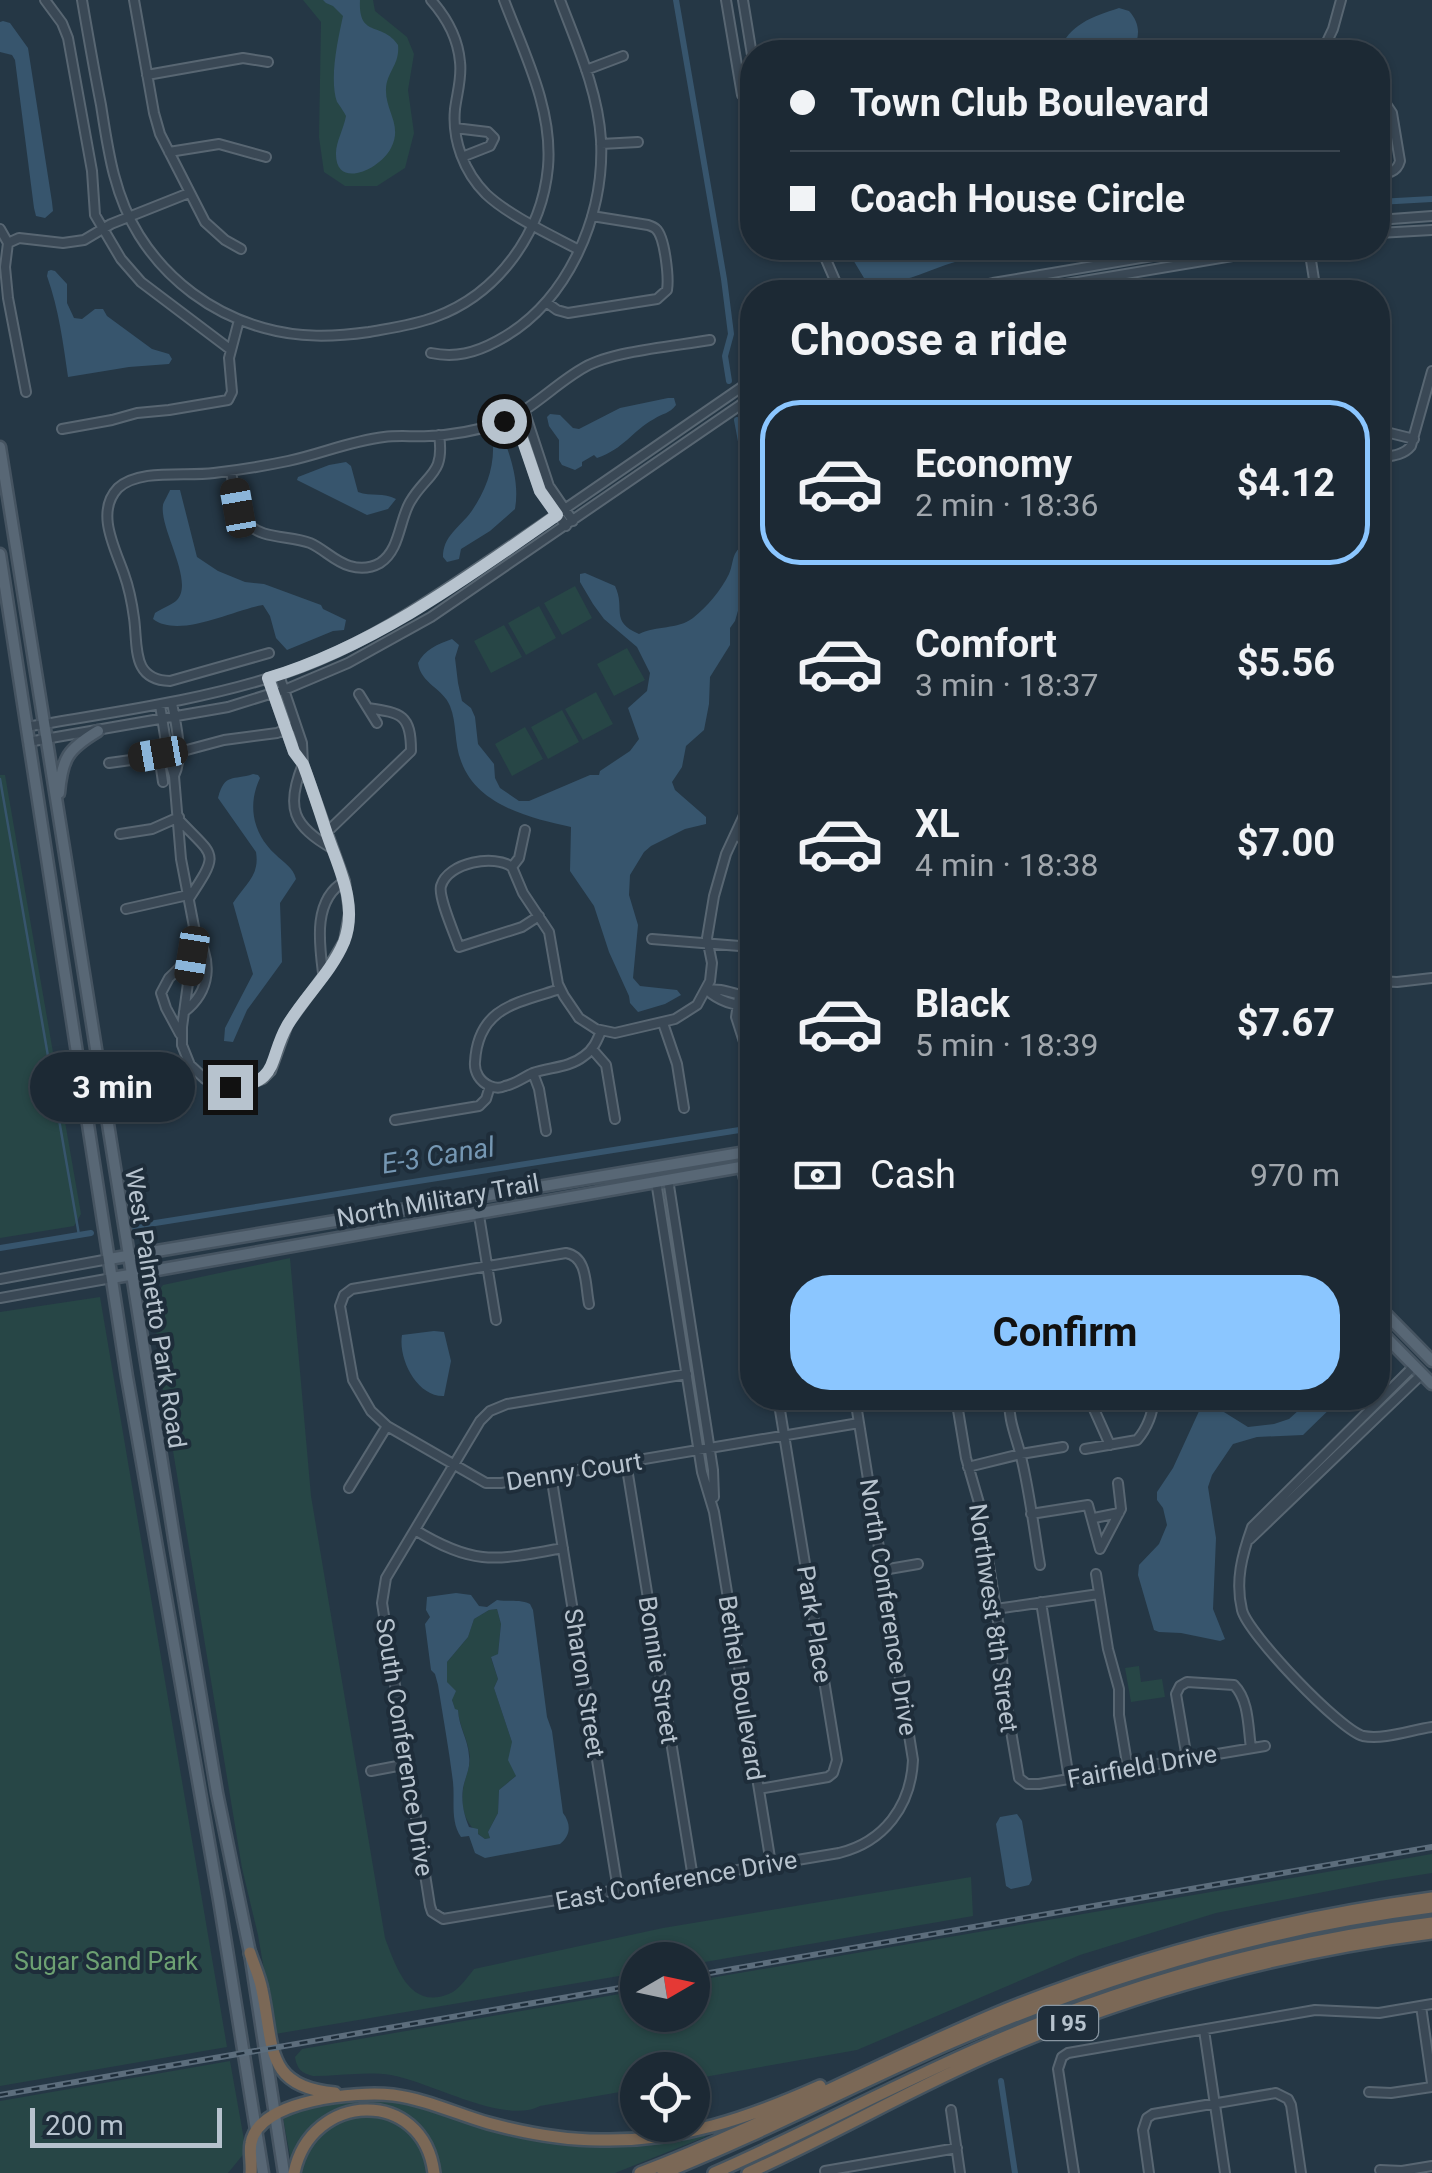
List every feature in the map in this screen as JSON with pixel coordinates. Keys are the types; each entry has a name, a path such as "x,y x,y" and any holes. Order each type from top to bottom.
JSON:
{"highway":[{"name":"I 95","path":"640,2173 762,2122 1017,2005 1138,1962 1274,1926 1432,1898"},
{"path":"663,2173 950,2042 1085,1988 1264,1936 1432,1907"},
{"path":"714,2173 951,2060 1109,1997 1264,1953 1432,1922"},
{"name":"I 95","path":"750,2172 961,2068 1091,2014 1266,1963 1432,1933"},
{"path":"250,1953 262,1987 273,2055 282,2070 299,2084 313,2090 403,2097 546,2136 627,2140 719,2126 853,2071 872,2070"},
{"path":"251,2173 251,2142 274,2113 306,2102 364,2096"},
{"path":"294,2173 301,2150 322,2125 342,2114 365,2110 385,2112 413,2129 426,2146 434,2173"}],"main road":[{"name":"West Palmetto Park Road","path":"0,449 196,1670 250,1953 284,2173"},
{"name":"West Palmetto Park Road","path":"0,554 112,1278 263,2173"},
{"path":"57,810 66,757 76,745 98,731"},
{"path":"68,999 86,996"},
{"name":"North Military Trail","path":"109,1259 740,1153"},
{"path":"662,1180 670,1165"},
{"name":"North Military Trail","path":"112,1278 740,1167"},
{"path":"1390,1318 1430,1357 1418,1370"},
{"path":"1390,1341 1432,1384"},
{"path":"179,1673 196,1670"}],"street":[{"path":"44,0 56,13 68,38 92,171 94,210 102,230 120,259 145,286 231,350"},
{"path":"82,0 111,166 129,217 148,248 172,275 203,300 239,320 297,335 333,336 420,322 464,302 500,273 533,225 546,180 548,132 504,0"},
{"path":"134,0 157,123 169,152 198,211 212,229 242,250"},
{"path":"431,0 452,30 459,52 455,128 469,171 487,194 579,250"},
{"path":"431,353 450,357 476,350 522,325 546,302 570,268 592,216 600,180 596,106 560,0"},
{"path":"726,0 740,85"},
{"path":"743,0 749,40"},
{"path":"1326,40 1341,0"},
{"path":"586,70 623,56"},
{"path":"147,75 243,58 268,62"},
{"path":"736,62 740,61"},
{"path":"1390,111 1400,161 1390,172"},
{"path":"455,128 488,132 494,138 490,146 462,157"},
{"path":"601,144 638,142"},
{"path":"169,152 219,144 266,157"},
{"path":"8,244 19,238 74,242 89,238 189,193"},
{"path":"546,302 557,310 572,313 657,299 668,290 661,238 656,229 592,216"},
{"path":"1390,219 1432,216"},
{"path":"0,230 8,244 8,298 26,392"},
{"path":"1390,233 1432,230"},
{"path":"1032,280 1127,260"},
{"path":"1132,260 1134,272"},
{"path":"1088,280 1208,260"},
{"path":"62,429 136,412 228,400 232,392 228,368 239,320"},
{"path":"270,653 175,680 149,675 138,659 129,590 110,536 107,514 118,489 129,481 162,475 231,471 384,437 439,436 495,424 525,413 591,364 710,340"},
{"path":"1390,455 1406,451 1414,439 1432,371"},
{"path":"26,727 225,692 345,648 388,626 740,388"},
{"path":"28,742 228,707 348,664 404,634 740,405"},
{"path":"525,413 561,512"},
{"path":"514,415 540,491 569,523"},
{"path":"1390,433 1414,439"},
{"path":"231,471 239,512 250,527 307,542 349,566 369,567 390,553 408,505 438,467 442,452 439,436"},
{"path":"279,675 278,692 286,731 303,764"},
{"path":"163,755 174,776 181,859 195,932 184,1012 184,1054 204,1080 230,1087 258,1081 270,1072 288,1024 324,976 346,936 349,913 345,881 303,764 302,743 268,678"},
{"path":"358,694 377,724"},
{"path":"172,703 178,752 174,776"},
{"path":"160,706 164,720 163,782"},
{"path":"326,832 411,751 407,721 396,712 368,708"},
{"path":"109,763 296,726"},
{"path":"303,764 295,789 295,812 306,831 332,849"},
{"path":"120,834 152,829 179,819"},
{"path":"126,909 189,897 208,870 211,858 207,850 179,819"},
{"path":"539,916 522,927 460,948 441,894 444,881 464,866 478,862 500,860 512,867 523,894 539,916 552,940 560,989 587,1024 602,1031 620,1032 674,1020 690,1011 707,990 712,972 707,943 714,896 740,824"},
{"path":"152,829 180,835"},
{"path":"512,867 519,858 525,830"},
{"path":"735,836 740,838"},
{"path":"324,976 321,914 336,886 345,881"},
{"path":"184,1012 202,994 208,976 203,946 195,932"},
{"path":"652,939 740,945"},
{"path":"182,1036 161,992 169,978 192,956"},
{"path":"1390,982 1432,978"},
{"path":"707,990 719,988 738,1000 736,1017 740,1029"},
{"path":"560,989 509,1005 488,1021 475,1066 480,1078 490,1086 504,1087 575,1062 592,1049 602,1031"},
{"path":"662,1022 677,1064 684,1108"},
{"path":"592,1049 607,1070 615,1119"},
{"path":"534,1074 546,1130"},
{"path":"395,1120 478,1106 486,1099 490,1086"},
{"name":"Bethel Boulevard","path":"662,1180 686,1374 714,1512 771,1864"},
{"name":"Bethel Boulevard","path":"662,1180 710,1448 714,1512"},
{"path":"476,1197 496,1320"},
{"path":"488,1266 566,1253 577,1257 582,1263 589,1304"},
{"path":"0,1279 109,1259"},
{"name":"Denny Court","path":"488,1266 352,1289 344,1294 340,1306 353,1380 366,1406 387,1426 478,1480 494,1484 860,1424"},
{"path":"0,1298 112,1278"},
{"path":"1390,1396 1418,1370"},
{"name":"South Conference Drive","path":"444,1919 430,1906 382,1596 386,1578 485,1415 502,1405 686,1374"},
{"name":"Park Place","path":"758,1790 828,1777 837,1760 780,1410"},
{"name":"North Conference Drive","path":"857,1410 913,1760 907,1794 896,1815"},
{"name":"Northwest 8th Street","path":"958,1410 979,1504 1002,1651 1004,1690 1021,1780"},
{"path":"1009,1410 1021,1454 1040,1565"},
{"path":"1094,1410 1110,1445"},
{"path":"1085,1449 1132,1442 1141,1437 1153,1410"},
{"path":"1375,1410 1252,1528 1241,1562 1239,1586 1246,1621 1343,1725 1361,1735 1376,1736 1432,1727"},
{"path":"350,1488 387,1426"},
{"path":"968,1467 1063,1447"},
{"name":"Bonnie Street","path":"626,1462 693,1878"},
{"name":"Sharon Street","path":"551,1475 618,1890"},
{"path":"1031,1514 1088,1505 1100,1548 1119,1514 1118,1483"},
{"path":"1094,1518 1119,1514"},
{"path":"415,1530 444,1546 481,1558 563,1548"},
{"path":"883,1570 918,1564"},
{"path":"1096,1574 1108,1650 1119,1689 1128,1769"},
{"path":"996,1609 1099,1594"},
{"path":"1041,1602 1070,1779"},
{"path":"1187,1759 1176,1694 1187,1682 1234,1684 1238,1688 1244,1699 1250,1748"},
{"name":"Fairfield Drive","path":"1021,1780 1039,1784 1264,1746"},
{"path":"370,1770 408,1764"},
{"name":"East Conference Drive","path":"444,1919 850,1850 872,1840 896,1815"},
{"path":"1074,2173 1059,2062 1068,2053 1314,2010 1379,2013 1432,2004"},
{"path":"1369,2092 1390,2093 1432,2085 1420,2006"},
{"path":"1204,2030 1225,2173"},
{"path":"1149,2173 1144,2124 1153,2114 1276,2093 1284,2095 1291,2106 1301,2173"},
{"path":"951,2110 960,2173"},
{"path":"825,2170 956,2148"},
{"path":"1380,2170 1432,2166"}],"green space":[{"path":"303,0 373,0 375,11 407,37 414,54 408,90 414,133 405,168 377,186 345,186 324,172 319,137 321,22"},
{"path":"575,586 592,618 562,635 544,603"},
{"path":"539,606 556,638 526,655 508,623"},
{"path":"504,625 522,657 491,673 474,641"},
{"path":"627,648 645,680 614,696 597,664"},
{"path":"596,692 613,724 583,740 565,709"},
{"path":"562,710 579,742 548,759 531,727"},
{"path":"525,727 543,759 512,776 495,744"},
{"path":"0,775 5,775 81,1214 74,1226 0,1238"},
{"path":"290,1258 311,1496 385,1938 400,1973 415,1992 437,1997 454,1991 474,1969 663,1928 971,1877 973,1916 710,1961 710,1942 620,1942 620,1976 275,2034 242,1868 158,1360 155,1307 156,1294 163,1285"},
{"name":"Sugar Sand Park","path":"100,1297 227,2047 0,2086 0,1312"},
{"path":"497,1609 501,1624 498,1654 491,1658 498,1679 494,1688 512,1742 516,1776 499,1790 498,1813 488,1832 490,1838 485,1839 469,1824 464,1812 463,1790 470,1758 447,1682 447,1662 468,1637 474,1619"},
{"path":"1139,1666 1141,1682 1162,1679 1165,1697 1131,1702 1125,1668"},
{"path":"1432,1854 1432,1873 1216,1913 1080,1955 857,2050 710,2076 710,2052 620,2052 620,2092 525,2110 488,2106 391,2075 313,2076 300,2070 295,2057 302,2049 620,1994 620,2032 710,2032 710,1978"},
{"path":"230,2061 246,2151 228,2173 0,2173 0,2101"},
{"path":"365,2099 397,2100 554,2141 620,2138 620,2142 692,2142 615,2173 437,2173 435,2160 396,2113 324,2119 304,2137 291,2161 283,2118 301,2108"},
{"path":"352,2115 381,2116 402,2125 419,2147 429,2173 297,2173 311,2139"}],"water":[{"path":"323,0 360,0 360,12 367,25 385,33 398,45 386,89 394,140 378,163 359,173 343,171 338,164 336,149 346,116 337,102 334,71 343,16"},
{"path":"1119,8 1129,11 1137,26 1136,40 1065,40 1091,18"},
{"path":"3,21 10,23 28,48 53,211 45,218 36,216 34,208 15,60 0,52"},
{"path":"853,260 967,260 910,278 864,278"},
{"path":"51,270 67,284 67,303 74,318 82,319 95,309 103,309 152,349 169,354 169,364 68,377 58,314 47,276"},
{"path":"674,398 673,408 614,450 597,458 594,455 575,470 559,460 559,440 549,426 550,414 560,415 579,429 620,408"},
{"path":"497,442 505,442 513,467 515,509 461,549 459,559 447,562 443,557 446,543 480,496"},
{"path":"346,462 351,466 358,492 396,499 388,509 367,515 297,480 329,465"},
{"path":"170,490 180,490 197,557 245,582 264,584 321,605 346,620 344,630 287,650 276,638 263,605 191,625 164,624 153,619 155,613 176,601 181,593 180,569 163,515"},
{"path":"738,549 740,605 730,628 730,645 710,677 704,730 686,746 682,767 672,782 675,790 706,817 706,824 685,829 651,846 630,875 629,895 638,925 633,978 640,986 677,990 681,995 638,1012 630,1003 594,906 570,871 571,827 507,808 479,789 461,761 450,706 423,676 418,663 442,643 452,639 459,645 455,658 458,683 462,701 475,717 478,744 494,764 500,788 519,801 529,801 590,775 599,775 639,739 628,708 647,691 650,673 637,647 604,619 593,604 580,582 580,574 615,586 621,619 639,634 687,622 698,614 722,586"},
{"path":"253,774 260,778 253,809 257,828 296,879 280,903 282,962 247,1010 233,1042 224,1041 225,1028 253,974 233,903 250,879 257,860 256,852 218,798 227,781"},
{"path":"444,1332 451,1361 444,1396 434,1395 418,1383 403,1355 402,1335"},
{"path":"1200,1410 1221,1410 1248,1427 1289,1419 1299,1410 1329,1410 1303,1435 1257,1437 1233,1444 1208,1487 1216,1538 1213,1609 1225,1639 1154,1630 1138,1575 1139,1565 1159,1544 1167,1525 1157,1492 1173,1468"},
{"path":"456,1593 471,1595 479,1606 487,1607 497,1600 530,1604 563,1813 569,1826 560,1844 485,1858 475,1853 469,1836 461,1837 454,1818 438,1685 431,1670 425,1624 430,1617 427,1597","holes":["497,1609 501,1624 498,1654 491,1657 498,1679 494,1688 512,1742 508,1760 516,1776 499,1790 498,1813 488,1832 490,1838 485,1839 478,1829 469,1827 464,1813 462,1793 469,1756 452,1700 456,1691 447,1682 447,1662 468,1637 474,1619"]},
{"path":"1017,1814 1022,1821 1032,1880 1029,1885 1011,1889 1006,1886 996,1824 1000,1817"}],"waterway":[{"path":"676,0 724,279 731,334 725,356 729,381"},
{"path":"1390,201 1432,199"},
{"path":"737,420 740,436"},
{"path":"0,779 79,1235"},
{"name":"E-3 Canal","path":"130,1227 740,1130"},
{"name":"E-3 Canal","path":"0,1248 91,1233"},
{"path":"1001,2081 1015,2173"}],"railway":[{"path":"710,1973 1432,1847"},
{"path":"0,2095 620,1988"}],"route":[{"path":"230,1087 258,1081 270,1072 288,1024 324,976 344,941 348,925 345,881 268,678 374,634 557,515 540,491 514,415 504,421"}]}
